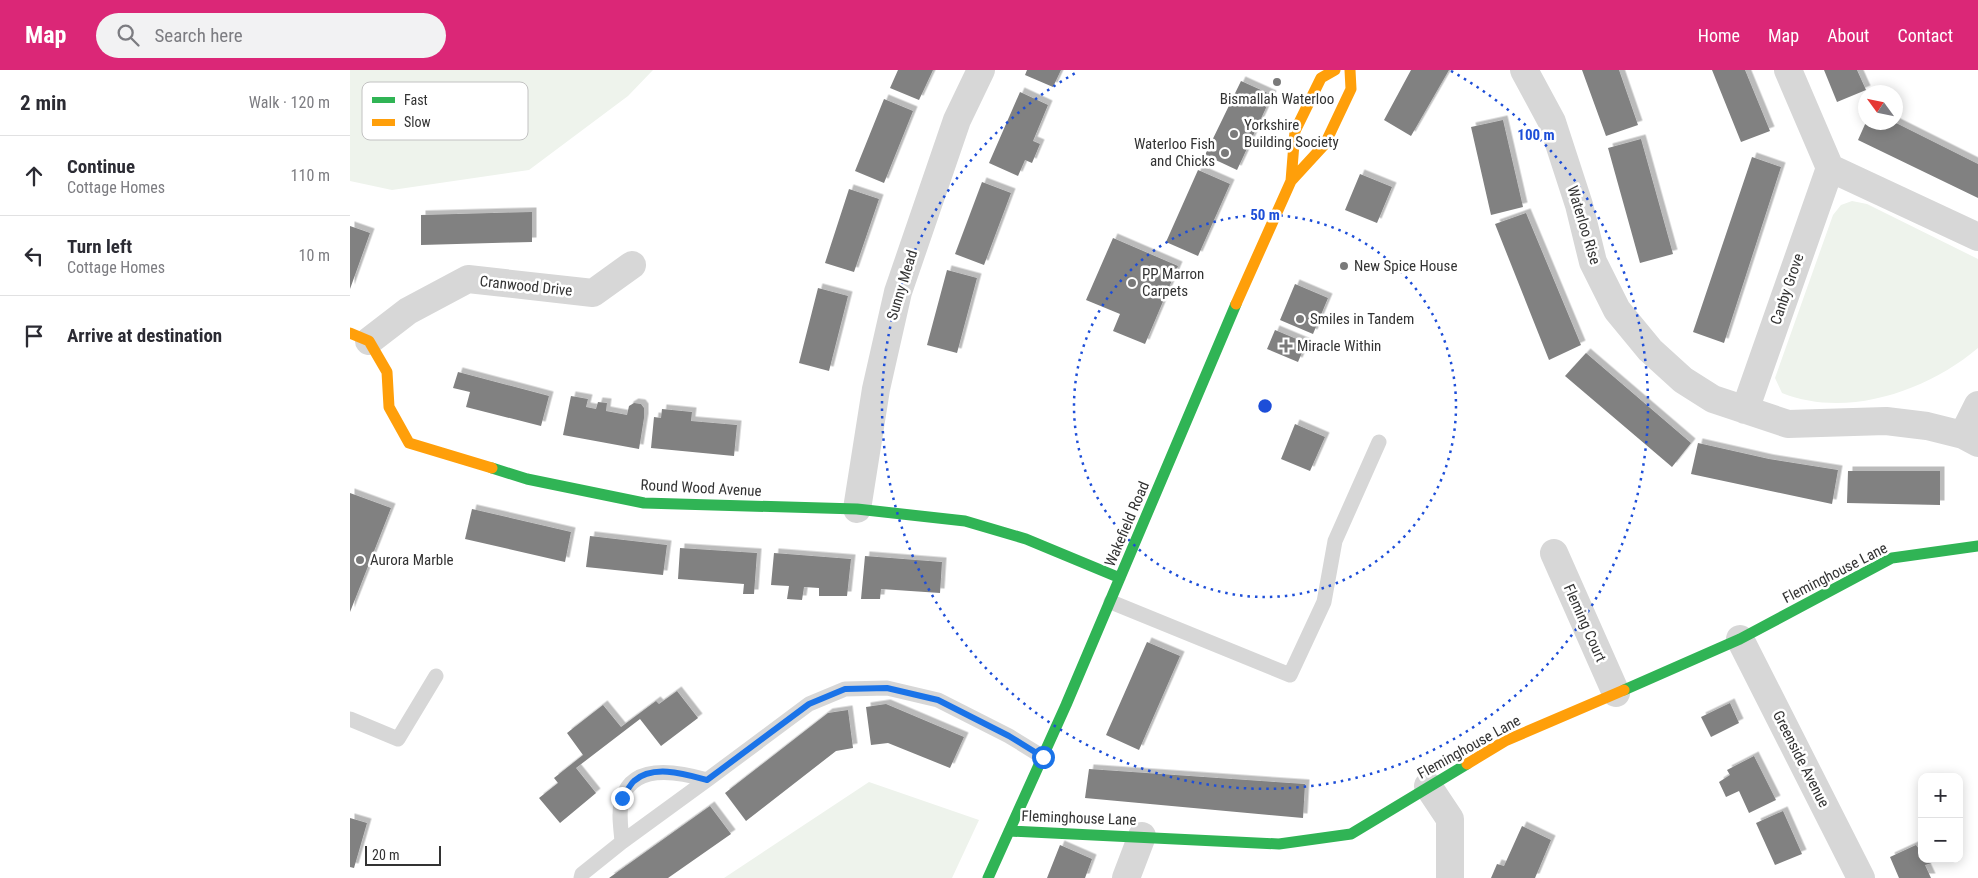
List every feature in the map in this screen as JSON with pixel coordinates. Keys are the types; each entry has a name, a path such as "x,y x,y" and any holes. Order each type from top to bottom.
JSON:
{"main road":[{"name":"Wakefield Road","path":"1291,181 1295,131 1321,78 1331,71"},
{"name":"Wakefield Road","path":"988,878 1043,757 1254,263 1291,181 1325,144 1351,89 1350,74"},
{"name":"Round Wood Avenue","path":"360,337 387,372 389,408 409,443 527,479 644,503 857,509 965,521 1026,539 1120,578"},
{"name":"Fleminghouse Lane","path":"1009,831 1279,844 1351,834 1505,741 1740,639 1892,558 1978,546"}],"street":[{"name":"Sunny Mead","path":"857,509 876,389 898,292 957,120 981,70"},
{"name":"Waterloo Rise","path":"1524,70 1552,122 1579,205 1593,262 1617,310 1650,350 1683,380 1713,399 1788,424 1886,421 1927,426 1970,439"},
{"path":"1788,70 1830,168 1978,237"},
{"name":"Canby Grove","path":"1745,410 1830,168"},
{"name":"Cranwood Drive","path":"360,337 468,279 593,293 632,265"},
{"path":"1970,439 1978,404"},
{"name":"Fleming Court","path":"1554,553 1616,693"},
{"name":"Greenside Avenue","path":"1740,639 1861,878"},
{"path":"1428,786 1450,819 1450,878"},
{"path":"1126,878 1142,836"}],"lane":[{"path":"1331,71 1350,74"},
{"path":"1110,602 1290,675 1324,602 1335,541 1380,442"},
{"path":"350,719 398,739 436,676"},
{"path":"581,878 582,874 622,842 809,704 845,689 887,688 938,700 1009,736 1043,757"},
{"path":"622,842 620,816 622,798 634,781 659,771 682,773 707,780"}],"shaded area":[{"path":"350,70 653,70 628,96 529,170 392,190 350,181"},
{"path":"1852,201 1867,204 1978,259 1978,348 1935,377 1911,388 1859,402 1833,403 1807,400 1782,393 1775,378 1833,215 1841,205"},
{"path":"869,782 979,820 952,878 724,878"}],"building":[{"path":"898,70 933,70 919,100 890,88"},
{"path":"1027,70 1061,70 1053,87 1025,75"},
{"path":"1411,70 1449,70 1411,136 1384,120"},
{"path":"1582,70 1619,70 1638,125 1606,136"},
{"path":"1712,70 1745,70 1770,131 1741,142"},
{"path":"1824,70 1857,70 1864,85 1858,85 1858,93 1837,102"},
{"path":"1241,81 1272,95 1237,170 1205,155"},
{"path":"1020,92 1048,105 1033,141 1040,144 1032,163 1025,160 1018,176 989,163"},
{"path":"884,99 913,111 884,183 855,171"},
{"path":"1503,120 1523,207 1491,215 1471,127"},
{"path":"1903,126 1978,164 1978,198 1858,140 1862,130 1903,130"},
{"path":"1641,139 1673,254 1640,263 1608,148"},
{"path":"1752,157 1781,167 1724,343 1693,332"},
{"path":"1198,170 1230,184 1198,256 1166,242"},
{"path":"1360,174 1392,187 1377,223 1345,210"},
{"path":"982,182 1011,193 984,265 955,254"},
{"path":"849,189 879,199 854,272 825,263"},
{"path":"532,212 532,242 421,245 421,215"},
{"path":"1526,213 1581,345 1549,360 1495,224"},
{"path":"350,226 370,233 350,289"},
{"name":"PP Marron Carpets","path":"1113,238 1178,266 1145,344 1113,331 1120,314 1086,300"},
{"path":"947,270 977,278 957,353 927,345"},
{"path":"1295,284 1328,298 1313,334 1280,320"},
{"path":"818,288 848,296 829,371 799,363"},
{"name":"Miracle Within","path":"1275,330 1306,343 1298,362 1267,349"},
{"path":"1586,353 1691,443 1672,467 1565,376"},
{"path":"458,372 549,396 541,426 466,407 470,392 453,388"},
{"path":"571,396 588,399 586,407 596,409 598,402 607,403 606,411 627,415 629,406 634,403 641,404 644,408 644,418 639,449 563,435"},
{"path":"662,409 692,412 691,421 737,425 734,456 651,448 654,417 661,418"},
{"path":"1295,424 1325,437 1310,471 1281,459"},
{"path":"1698,443 1769,459 1838,470 1832,504 1691,474"},
{"path":"1848,471 1940,471 1940,505 1847,503"},
{"name":"Aurora Marble","path":"350,493 391,508 350,612"},
{"path":"472,509 571,532 565,562 465,539"},
{"path":"590,536 667,545 663,575 586,567"},
{"path":"680,548 757,553 754,594 743,594 744,584 678,579"},
{"path":"774,553 851,559 847,596 819,596 819,588 804,587 802,600 787,599 789,586 771,585"},
{"path":"865,556 942,562 940,593 881,589 880,599 861,599"},
{"path":"1147,642 1180,656 1139,750 1106,735"},
{"path":"677,691 698,718 661,746 640,719 576,768 596,793 560,823 539,798 558,783 554,778 583,755 567,733 603,705 621,727 656,701 659,704"},
{"path":"1730,703 1739,723 1711,737 1701,717"},
{"path":"886,704 964,737 950,768 888,743 871,745 866,707"},
{"path":"848,710 853,748 836,751 746,821 725,793 828,713"},
{"path":"1754,756 1776,800 1749,813 1739,791 1726,797 1719,782 1730,775 1727,770"},
{"path":"1089,769 1305,784 1303,818 1085,798"},
{"path":"710,806 731,834 668,878 609,878"},
{"path":"1783,811 1802,854 1775,865 1756,823"},
{"path":"350,818 367,823 354,868 350,867"},
{"path":"1522,826 1551,840 1535,878 1491,878 1497,864 1504,866"},
{"path":"1060,845 1092,859 1085,878 1047,878"},
{"path":"1916,845 1918,848 1918,863 1932,863 1925,865 1931,878 1899,878 1890,857"}],"traffic: fast":[{"path":"988,878 1066,705 1236,304"},
{"path":"492,468 527,479 644,503 857,509 965,521 1026,539 1120,578"},
{"path":"1624,690 1740,639 1892,558 1978,546"},
{"path":"1009,831 1279,844 1351,834 1467,764"}],"traffic: slow":[{"path":"1291,181 1295,131 1321,78 1335,70"},
{"path":"1236,304 1291,181 1325,144 1351,89 1350,70"},
{"path":"350,333 369,341 387,372 389,407 409,443 492,468"},
{"path":"1467,764 1505,741 1624,690"}],"place":[{"name":"Bismallah Waterloo","path":"1277,82"},
{"name":"Yorkshire Building Society","path":"1234,134"},
{"name":"Waterloo Fish and Chicks","path":"1225,153"},
{"name":"New Spice House","path":"1344,266"},
{"name":"PP Marron Carpets","path":"1132,283"},
{"name":"Smiles in Tandem","path":"1300,319"},
{"name":"Miracle Within","path":"1286,346"},
{"name":"Aurora Marble","path":"360,560"}],"route":[{"path":"622,798 634,781 659,771 682,773 707,780 809,704 845,689 887,688 938,700 1009,736 1043,757"}]}
